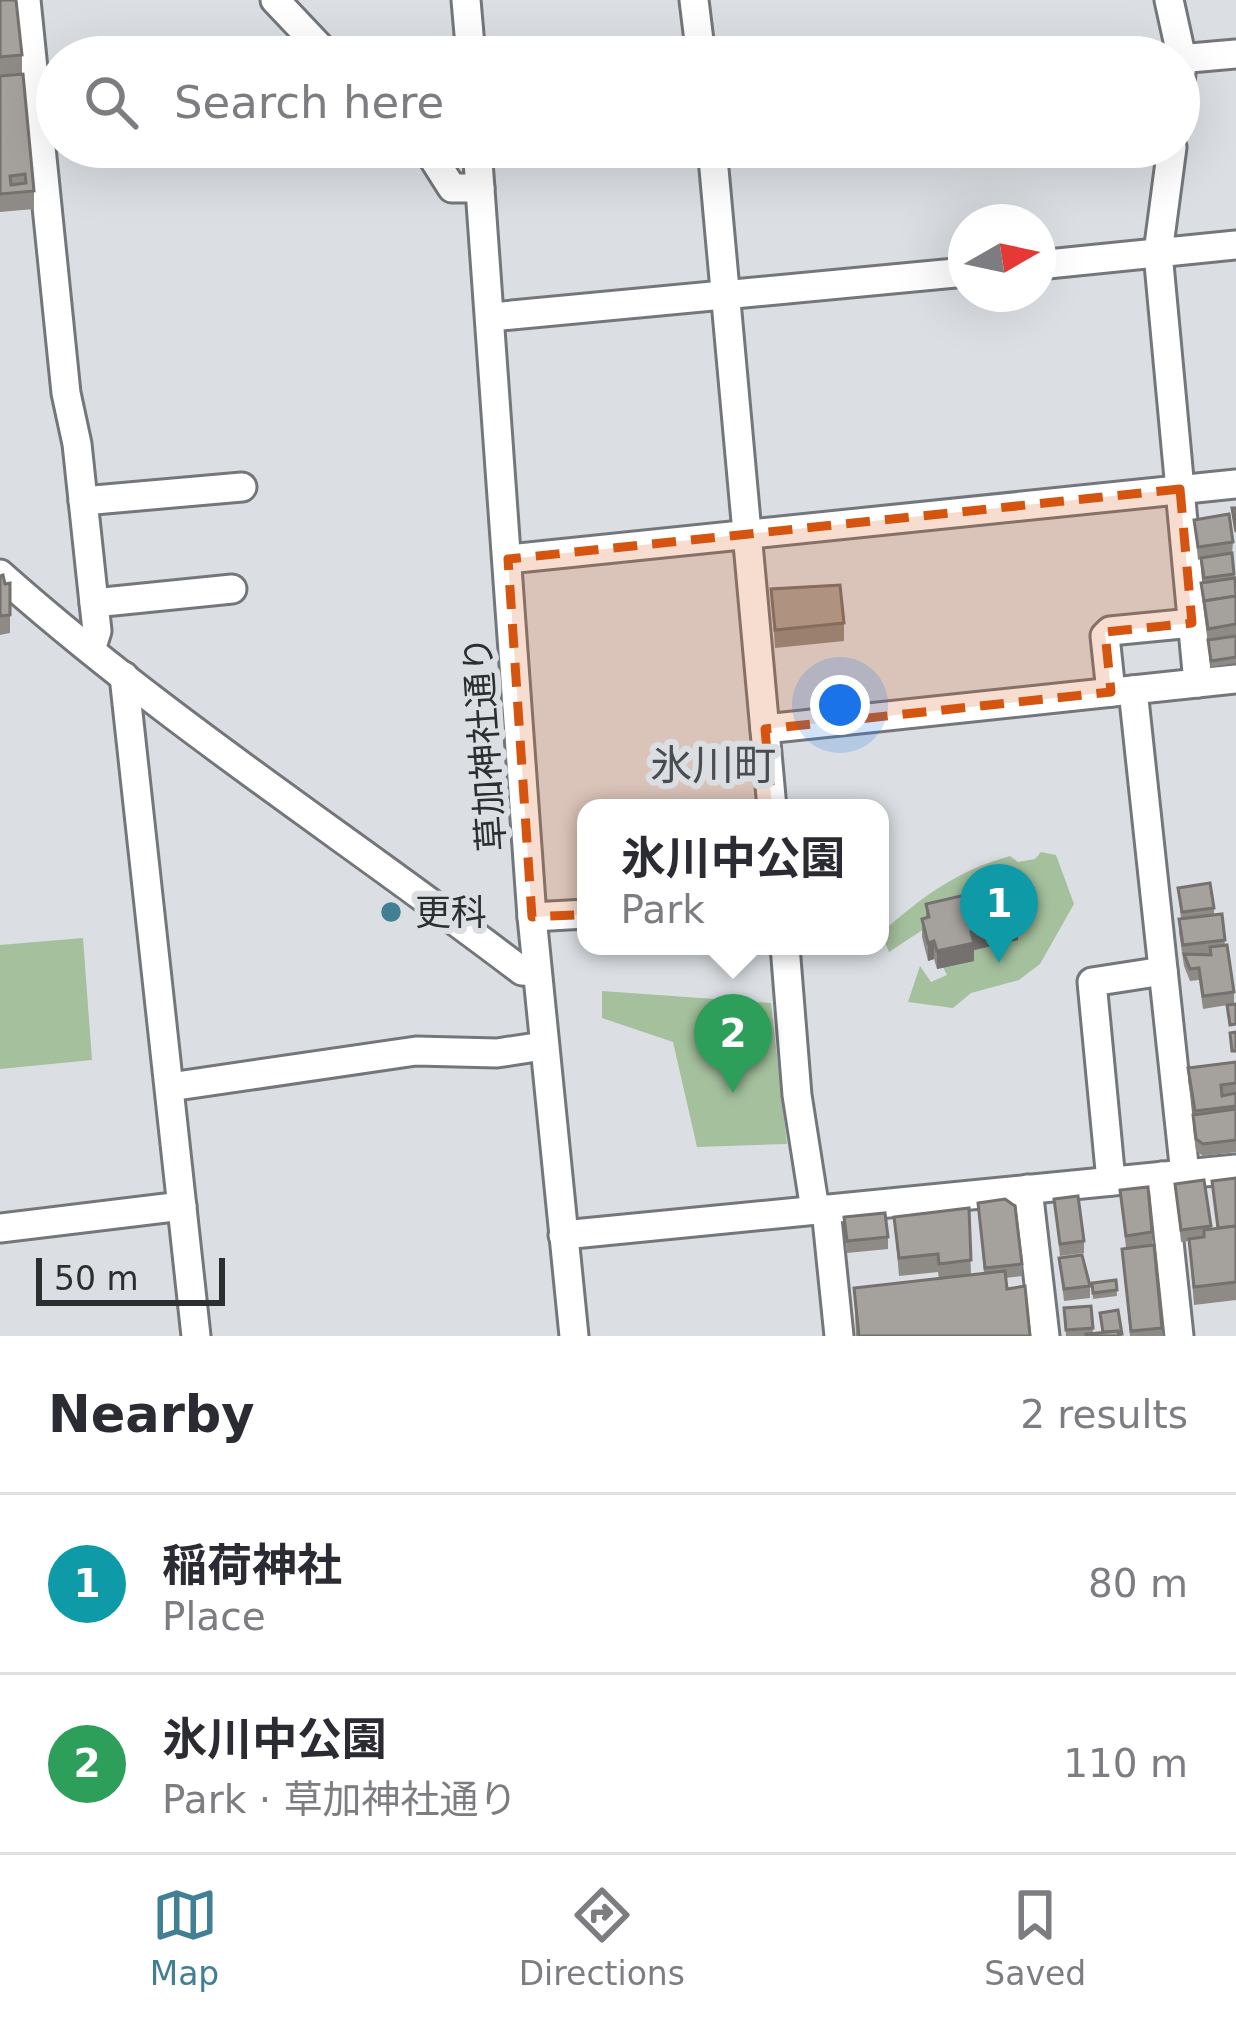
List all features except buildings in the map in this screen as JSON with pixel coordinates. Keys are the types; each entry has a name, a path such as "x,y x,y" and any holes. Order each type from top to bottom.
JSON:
{"street":[{"path":"26,0 36,98"},
{"path":"274,0 305,36"},
{"path":"466,0 469,36"},
{"path":"694,0 698,36"},
{"path":"1169,0 1176,36"},
{"path":"1200,57 1236,54"},
{"path":"43,168 66,393 98,631 91,650"},
{"path":"439,168 452,188 481,188"},
{"name":"草加神社通り","path":"479,168 532,917 574,1336"},
{"path":"714,168 771,799"},
{"path":"1169,168 1157,253 1198,683"},
{"path":"1056,263 1236,245"},
{"path":"491,317 948,274"},
{"path":"508,559 1236,484"},
{"path":"83,501 242,488"},
{"path":"0,574 124,676 368,862 522,970 537,972"},
{"path":"94,603 232,589"},
{"path":"1179,1336 1163,971 1122,691 1105,636 1192,623"},
{"path":"124,676 196,1336"},
{"path":"765,729 1236,679"},
{"path":"532,917 577,914"},
{"path":"786,955 797,1095 838,1336"},
{"path":"1111,1181 1092,982 1163,971"},
{"path":"170,1087 416,1051 496,1053 543,1046"},
{"path":"563,1235 1236,1168"},
{"path":"1028,1190 1045,1336"},
{"path":"0,1228 182,1206"}],"highlighted area":[{"path":"1180,489 1192,623 1105,632 1111,692 765,729 781,905 532,917 508,559"}],"green space":[{"path":"1041,852 1056,855 1074,904 1040,964 1019,980 971,993 953,1008 908,1002 920,966 931,982 947,975 924,929 889,952 889,927 956,877 1010,856 1018,862 1035,859"},
{"path":"83,938 92,1060 0,1069 0,945"},
{"path":"602,991 771,1003 787,1144 697,1147 673,1042 602,1018"}],"place":[{"name":"更科","path":"391,912"},
{"name":"稲荷神社","path":"999,963"},
{"name":"氷川中公園","path":"733,1093"}],"district":[{"name":"氷川町","path":"713,765"}]}
